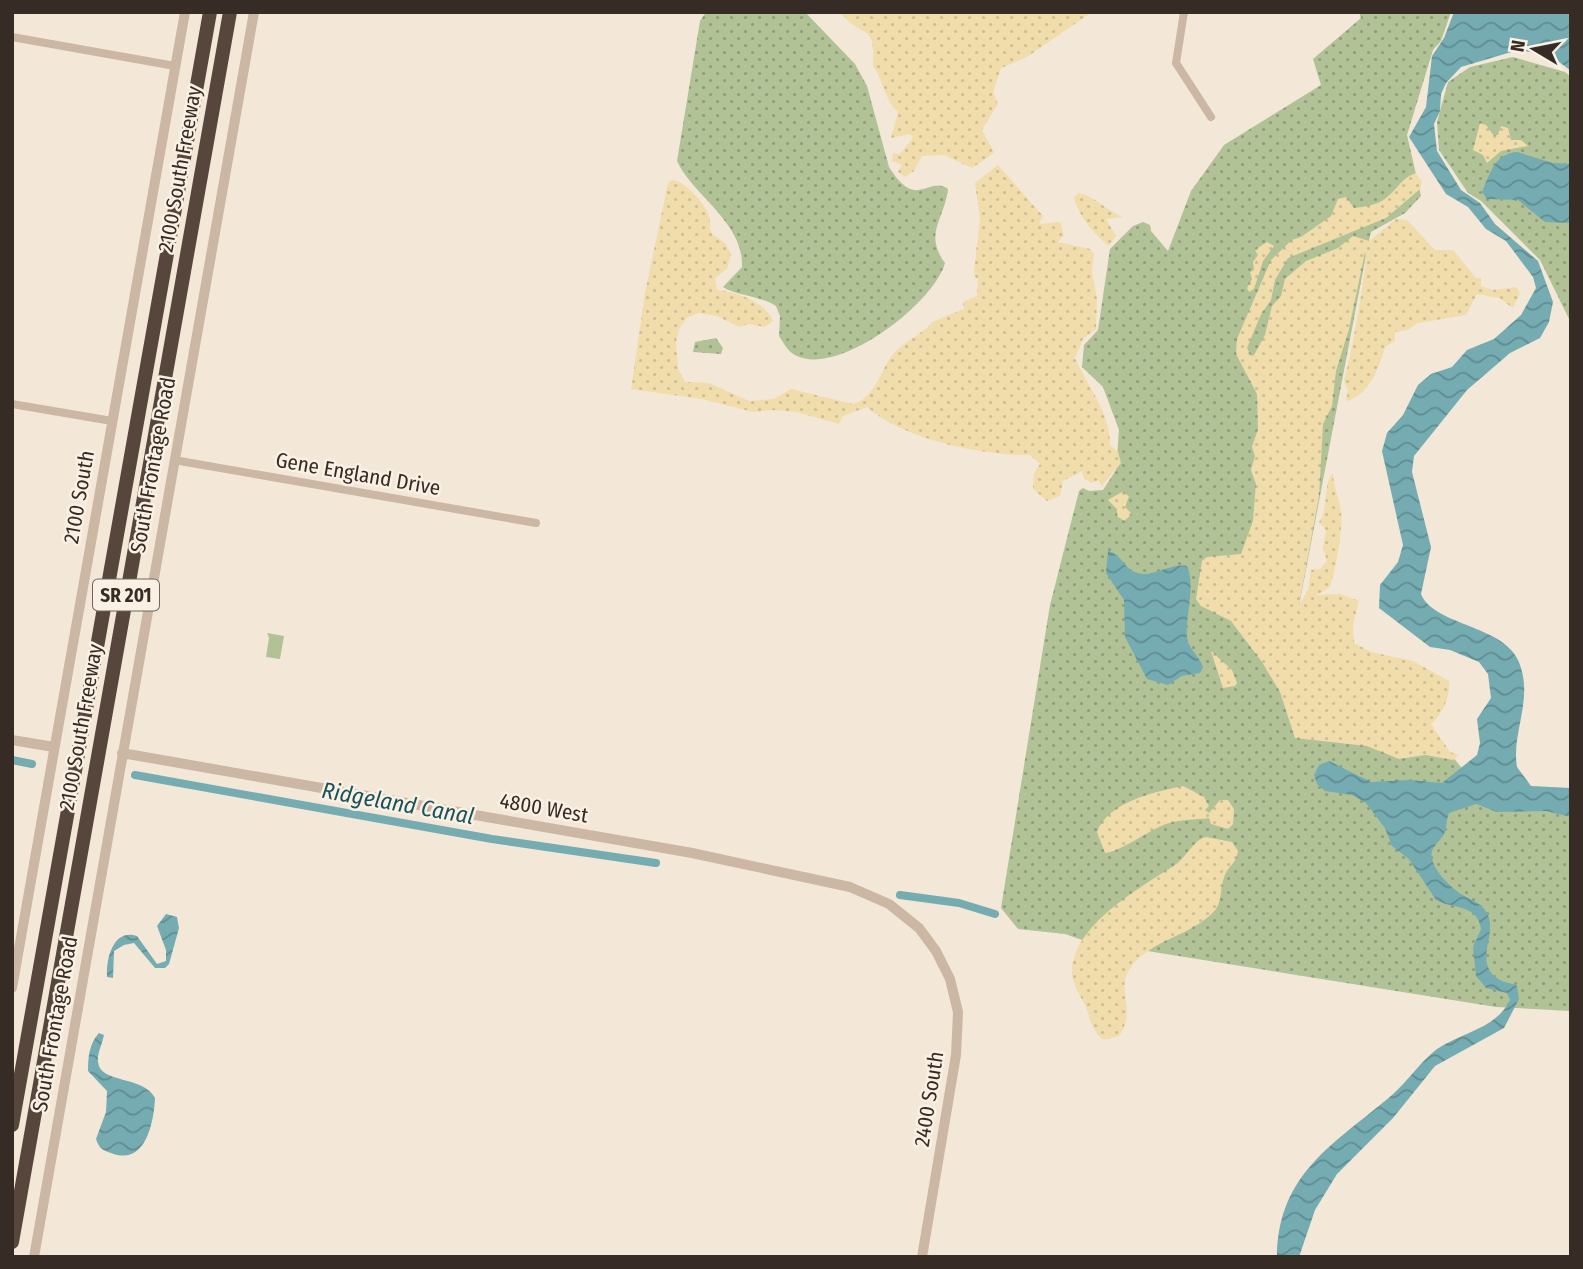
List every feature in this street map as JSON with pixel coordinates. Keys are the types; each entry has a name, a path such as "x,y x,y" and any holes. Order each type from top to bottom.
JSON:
{"highway":[{"name":"2100 South Freeway","path":"12,1125 210,12"},
{"name":"2100 South Freeway","path":"12,1242 230,12"}],"street":[{"name":"2100 South","path":"12,988 185,12"},
{"name":"South Frontage Road","path":"34,1257 254,12"},
{"path":"1184,12 1176,63 1211,117"},
{"path":"12,37 175,66"},
{"path":"12,404 112,421"},
{"name":"Gene England Drive","path":"174,460 536,523"},
{"path":"12,740 54,747"},
{"name":"4800 West","path":"122,753 684,852 850,887 879,898 900,911 919,928 936,951"},
{"name":"2400 South","path":"922,1257 958,1036 953,989 936,951"}],"green space":[{"path":"706,12 805,12 855,64 867,86 889,167 899,180 915,190 934,186 948,189 935,234 939,253 945,263 937,279 905,315 883,332 837,356 815,359 797,356 779,336 780,316 776,306 723,287 742,267 735,236 684,174 677,161 700,21"},
{"path":"1359,12 1451,12 1441,41 1433,50 1407,135 1421,196 1405,213 1371,232 1298,611 1451,755 1471,779 1571,803 1571,1011 1496,1007 1085,941 1065,934 1018,929 1001,908 1050,605 1079,491 1083,488 1089,491 1103,490 1116,470 1119,430 1103,387 1082,367 1084,345 1098,330 1110,249 1133,226 1143,222 1150,225 1151,231 1168,251 1191,191 1224,145 1321,85 1313,59 1361,18"},
{"path":"1513,57 1565,72 1571,77 1571,323 1540,260 1481,201 1468,193 1439,150 1437,122 1448,82 1470,67"},
{"path":"716,338 723,348 721,354 693,352 695,342"},
{"path":"267,633 284,636 280,659 266,657 269,638"}],"sand":[{"path":"840,12 1092,12 1027,57 1001,68 993,92 998,104 982,130 994,152 991,155 972,168 944,155 922,156 914,171 905,177 898,172 902,165 892,161 893,153 900,154 913,138 910,134 891,138 898,112 873,66 870,37"},
{"path":"1480,123 1486,125 1494,136 1498,135 1501,126 1508,128 1511,140 1521,140 1528,146 1501,151 1487,163 1483,155 1473,150"},
{"path":"998,165 1043,216 1039,224 1060,222 1064,235 1058,242 1090,249 1094,254 1092,272 1097,299 1096,329 1083,339 1075,358 1103,411 1110,445 1118,452 1121,463 1102,486 1098,480 1092,483 1084,479 1082,471 1063,481 1060,496 1047,501 1033,489 1034,474 1040,464 1030,455 967,449 922,437 882,418 867,407 843,416 839,424 796,412 753,412 702,399 631,389 645,293 668,183 672,180 683,184 699,200 709,216 712,234 725,243 731,254 727,269 715,278 717,290 741,295 757,303 773,321 765,327 748,324 739,327 717,316 698,313 687,318 680,327 676,342 678,368 685,382 709,383 749,401 774,399 791,389 853,404 861,401 872,390 889,359 898,349 932,322 964,309 963,302 977,296 978,279 974,271 980,218 975,183"},
{"path":"1416,173 1422,182 1420,189 1386,218 1288,258 1275,280 1271,300 1261,314 1247,348 1251,356 1254,355 1265,335 1272,306 1281,296 1285,279 1306,261 1338,248 1353,236 1369,241 1396,219 1407,220 1435,250 1453,250 1476,278 1481,278 1481,286 1492,290 1516,287 1520,293 1513,308 1499,298 1477,294 1466,315 1418,323 1408,330 1395,332 1395,341 1385,347 1372,380 1361,394 1346,401 1348,390 1344,381 1361,294 1365,252 1349,329 1336,371 1332,406 1323,424 1319,496 1299,605 1308,590 1311,570 1320,569 1327,561 1323,548 1326,530 1319,522 1333,473 1341,511 1340,538 1330,587 1317,595 1340,594 1359,601 1353,624 1354,643 1371,652 1413,661 1449,681 1445,705 1431,724 1450,752 1459,755 1453,760 1425,755 1399,759 1367,746 1295,738 1280,692 1262,662 1231,621 1201,606 1196,599 1202,561 1207,557 1241,554 1253,521 1256,484 1251,470 1255,456 1252,447 1258,429 1257,394 1236,354 1237,339 1271,260 1292,240 1301,237 1331,216 1338,199 1346,197 1354,208 1375,204 1386,198 1407,177"},
{"path":"1078,193 1090,197 1123,217 1106,219 1116,236 1109,246 1083,218 1074,198"},
{"path":"1267,242 1274,246 1263,261 1254,289 1249,292 1247,288 1252,279 1250,272 1254,270 1253,262 1258,255 1255,250"},
{"path":"1122,492 1129,496 1125,507 1132,514 1124,521 1117,516 1117,509 1108,500"},
{"path":"1211,651 1232,670 1237,683 1235,686 1223,688"},
{"path":"1183,786 1204,797 1209,806 1205,810 1209,813 1220,800 1228,800 1234,809 1233,824 1228,829 1211,824 1209,818 1172,822 1105,853 1097,832 1111,813 1133,800"},
{"path":"1206,837 1232,842 1238,851 1225,874 1218,906 1196,926 1160,944 1138,959 1129,970 1124,985 1127,1009 1124,1027 1119,1036 1103,1040 1093,1027 1072,973 1075,956 1083,940 1110,910 1175,865 1197,842"}],"water":[{"path":"1454,12 1571,12 1571,71 1550,55 1518,50 1461,67 1446,83 1441,94 1440,111 1434,124 1437,151 1461,190 1480,203 1495,224 1538,261 1553,302 1549,322 1540,338 1510,353 1467,390 1414,456 1412,472 1431,547 1421,594 1428,604 1439,612 1498,639 1510,648 1523,674 1524,688 1517,741 1517,767 1531,786 1571,788 1571,817 1546,811 1497,812 1476,804 1449,813 1444,834 1432,851 1433,863 1451,886 1485,909 1490,922 1486,958 1488,967 1502,981 1517,986 1519,999 1504,1028 1435,1066 1393,1118 1337,1174 1315,1210 1299,1257 1277,1257 1280,1228 1288,1203 1299,1181 1314,1162 1392,1095 1437,1049 1496,1018 1510,1000 1507,993 1486,988 1476,976 1473,947 1481,929 1475,915 1463,908 1436,900 1409,859 1392,846 1385,828 1366,803 1352,795 1325,791 1317,784 1314,775 1319,765 1329,761 1371,782 1410,780 1442,783 1477,755 1480,743 1477,719 1491,698 1488,674 1479,662 1450,650 1430,647 1379,608 1380,585 1398,562 1403,545 1382,451 1387,433 1403,415 1418,385 1431,374 1452,367 1467,350 1494,339 1521,315 1536,288 1533,277 1506,241 1486,229 1468,207 1446,194 1409,137 1426,107 1432,56 1444,38"},
{"path":"1517,152 1553,163 1571,164 1571,223 1545,222 1518,200 1487,199 1482,192 1494,166 1503,157"},
{"path":"1108,551 1137,573 1149,574 1176,566 1187,566 1191,583 1187,638 1203,667 1200,673 1182,676 1168,685 1147,679 1125,637 1124,600 1106,573"},
{"path":"166,914 177,917 179,928 169,964 165,968 155,968 134,943 124,945 114,951 113,978 107,977 110,954 122,936 137,936 157,964 166,961 166,950 157,926"},
{"path":"99,1033 104,1035 98,1059 101,1069 106,1074 141,1086 155,1098 153,1118 146,1139 132,1154 123,1156 103,1150 96,1139 106,1112 107,1091 88,1071 88,1066 91,1046"}],"waterway":[{"name":"Ridgeland Canal","path":"12,760 32,764"},
{"name":"Ridgeland Canal","path":"135,775 492,839 656,863"},
{"name":"Ridgeland Canal","path":"900,895 959,903 995,914"}]}
